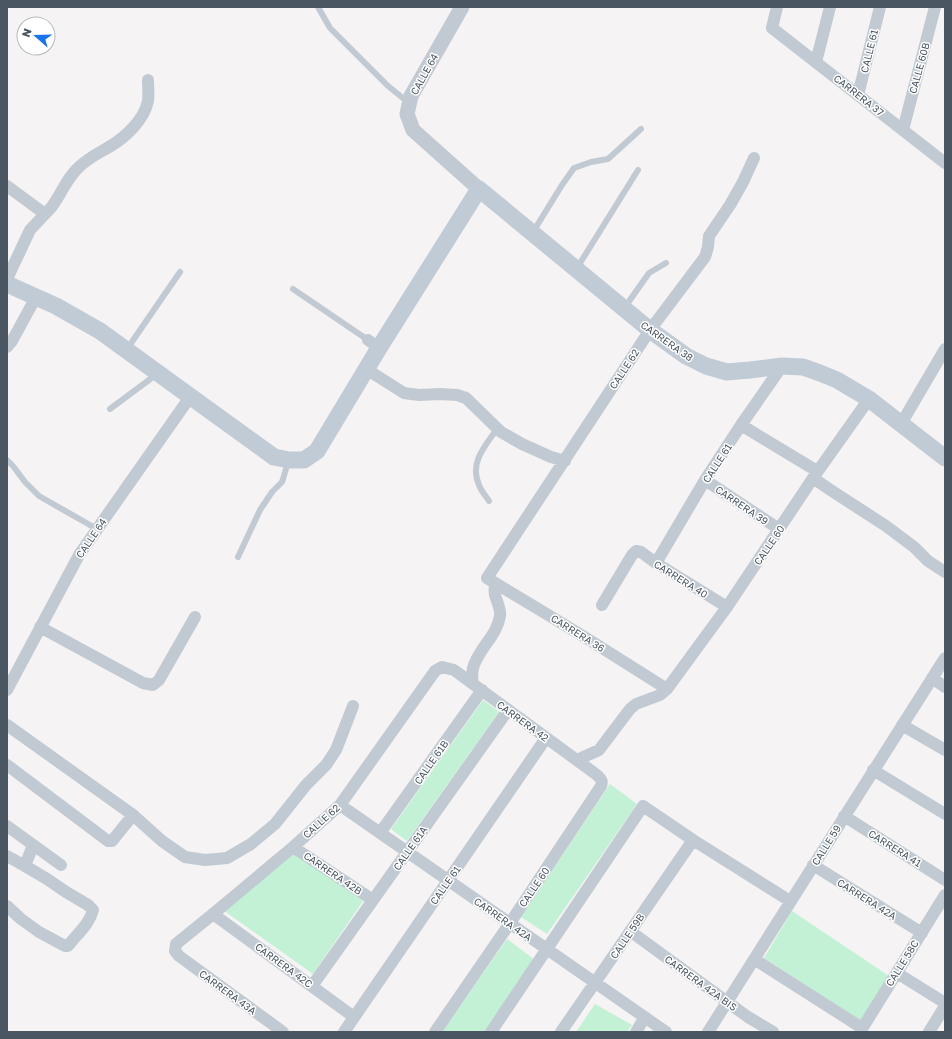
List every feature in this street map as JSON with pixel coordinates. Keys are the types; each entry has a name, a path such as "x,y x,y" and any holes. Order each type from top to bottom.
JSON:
{"main road":[{"name":"CARRERA 38","path":"479,189 650,330 686,356 706,366 727,372 782,366 803,367 820,372 869,399 901,424 944,454"},
{"path":"7,284 56,306 100,331 274,457 289,460 304,460 316,451 366,368 374,344 479,189"}],"street":[{"name":"CALLE 64","path":"462,7 410,96 407,114 413,130 479,189"},
{"name":"CARRERA 37","path":"777,7 772,28 945,162"},
{"path":"816,62 830,7"},
{"name":"CALLE 61","path":"858,94 880,7"},
{"name":"CALLE 60B","path":"903,130 935,7"},
{"path":"7,279 30,230 53,206 69,178 79,166 93,155 110,147 121,138 143,115 149,95 148,80"},
{"name":"CALLE 62","path":"491,580 565,461 650,330 705,257 709,236 730,205 754,158"},
{"path":"7,186 45,214"},
{"path":"7,347 12,341 36,297"},
{"path":"901,424 945,349"},
{"name":"CALLE 61","path":"656,563 705,480 782,366"},
{"path":"366,368 404,392 419,395 458,395 466,398 501,432 522,444 551,457 565,461"},
{"name":"CALLE 64","path":"7,690 79,555 190,397"},
{"name":"CALLE 60","path":"667,689 727,607 815,474 869,399"},
{"path":"741,425 815,474 830,489 886,526 914,547 928,561 945,572"},
{"name":"CARRERA 39","path":"705,480 779,529"},
{"name":"CARRERA 40","path":"602,605 632,555 636,551 641,552 727,607"},
{"path":"477,687 472,674 473,668 477,658 495,630 500,617 499,607 491,580"},
{"name":"CARRERA 36","path":"491,580 667,689"},
{"path":"40,628 143,683 153,685 159,680 195,617"},
{"name":"CALLE 62","path":"174,951 176,944 293,847 340,805 435,671 470,663 477,658"},
{"name":"CALLE 59","path":"708,1032 945,658"},
{"name":"CARRERA 42","path":"448,668 477,687 599,777"},
{"path":"932,678 945,687"},
{"name":"CALLE 61B","path":"380,833 477,687"},
{"path":"577,760 599,750 630,709 636,704 660,695 667,689"},
{"path":"7,725 133,815 162,841 185,857 206,860 227,858 251,844 275,824 302,790 326,765 336,750 353,706"},
{"name":"CALLE 61A","path":"312,986 508,710"},
{"path":"902,725 945,750"},
{"name":"CALLE 61","path":"344,1032 546,738"},
{"path":"599,750 599,777"},
{"path":"7,765 108,841 112,841 133,815"},
{"path":"873,770 945,814"},
{"name":"CALLE 60","path":"435,1032 601,786 599,777"},
{"name":"CARRERA 42A","path":"340,805 666,1032"},
{"path":"491,1032 643,806 693,840 790,901"},
{"name":"CARRERA 41","path":"844,816 945,880"},
{"path":"7,826 61,865"},
{"name":"CALLE 59B","path":"561,1032 693,840"},
{"path":"25,866 33,844"},
{"name":"CARRERA 42B","path":"293,847 373,900"},
{"path":"7,856 47,878 78,900 88,905 92,910 91,917 86,925 68,946 65,946 39,932 20,919 7,906"},
{"name":"CARRERA 42A","path":"813,865 922,933"},
{"name":"CALLE 58C","path":"861,1030 945,895"},
{"name":"CARRERA 42C","path":"213,914 354,1017"},
{"name":"CARRERA 42A BIS","path":"630,931 748,1017 773,1032"},
{"name":"CARRERA 43A","path":"174,951 283,1032"},
{"path":"754,959 861,1030"},
{"path":"897,973 944,1001 929,1032"},
{"path":"636,1032 645,1017"}],"lane":[{"path":"318,7 330,28 388,86 409,103"},
{"path":"532,233 574,168 591,162 608,159 641,129"},
{"path":"576,269 638,170"},
{"path":"624,308 649,273 666,263"},
{"path":"126,350 180,272"},
{"path":"293,289 374,344"},
{"path":"110,409 158,373"},
{"path":"490,501 479,486 476,474 476,462 497,429"},
{"path":"7,460 39,496 96,529"},
{"path":"238,557 260,510 272,492 284,479 289,460"}],"green space":[{"path":"483,700 499,712 407,841 391,829"},
{"path":"610,784 637,804 547,934 521,917"},
{"path":"293,852 363,901 313,974 223,910"},
{"path":"792,911 889,976 861,1021 764,958"},
{"path":"507,939 535,960 484,1032 442,1032"},
{"path":"595,1004 632,1025 627,1032 576,1032"}]}
